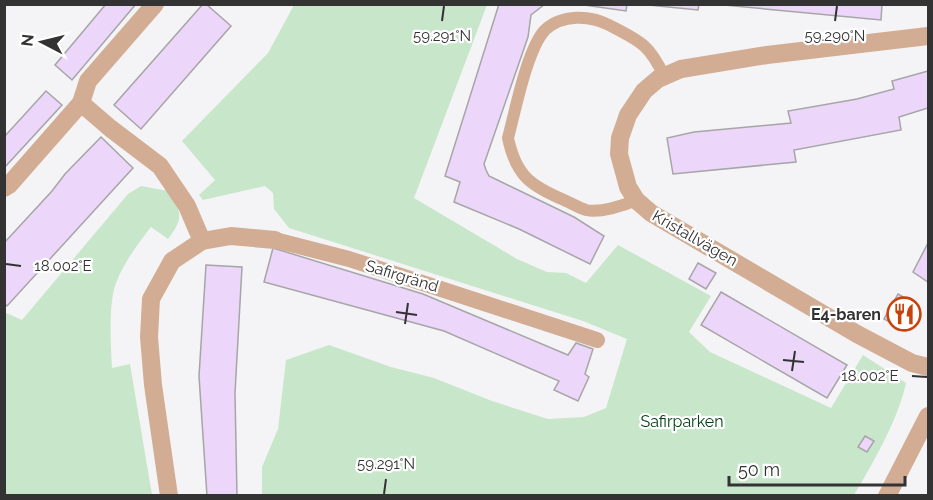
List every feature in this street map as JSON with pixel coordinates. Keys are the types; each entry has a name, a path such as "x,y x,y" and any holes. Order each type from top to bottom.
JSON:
{"street":[{"path":"4,188 81,103 88,81 155,4"},
{"name":"Kristallvägen","path":"928,36 767,55 681,69 658,79 644,91 628,115 620,138 619,154 628,187 636,200 651,213 857,334 912,363 928,367"},
{"path":"81,103 110,129 160,166 187,206 202,241"},
{"name":"Safirgränd","path":"169,495 153,385 149,337 151,299 172,261 202,241 231,236 275,240 349,259 597,340"},
{"path":"887,495 928,416"}],"lane":[{"path":"636,200 619,207 587,210 540,189 526,179 511,150 508,138 534,49 544,31 555,22 574,17 598,18 637,39 654,54 664,76"}],"green space":[{"name":"Safirparken","path":"294,5 487,5 414,198 517,259 547,272 566,273 586,283 618,245 711,296 689,332 710,352 831,408 863,355 906,383 891,426 854,495 262,495 262,467 278,429 286,360 329,345 391,367 434,378 492,401 548,419 584,417 606,408 627,339 583,321 289,228 274,209 273,193 265,186 203,200 199,195 215,180 182,141 268,53"},
{"path":"141,186 168,191 176,204 179,215 177,226 168,239 151,227 123,268 113,291 112,368 130,364 152,495 5,495 4,312 22,320 128,194"}],"building":[{"path":"106,4 136,4 72,80 55,65"},
{"path":"203,4 206,4 231,26 141,129 114,105"},
{"path":"499,4 545,4 531,15 528,37 484,164 486,170 489,176 574,217 604,236 590,264 519,229 454,202 460,182 445,176"},
{"path":"577,4 627,4 626,11"},
{"path":"638,4 699,4 698,10"},
{"path":"713,4 882,4 881,20"},
{"path":"928,71 928,108 899,117 901,130 794,150 796,162 673,174 667,138 694,132 791,123 788,111 857,99 894,89 892,81"},
{"path":"46,91 62,105 4,168 4,137"},
{"path":"101,137 133,168 7,306 4,303 4,243"},
{"path":"928,243 928,282 913,272"},
{"path":"273,248 423,294 568,355 576,343 593,349 585,374 589,377 578,401 554,390 559,381 444,331 264,282"},
{"path":"698,263 716,273 706,289 689,279"},
{"path":"206,265 242,267 235,393 237,496 207,496 199,376"},
{"path":"721,292 847,365 827,398 701,325"},
{"path":"898,294 919,306 906,331 884,319"},
{"path":"865,436 874,441 867,452 858,447"}],"place":[{"name":"E4-baren","path":"904,314"}]}
